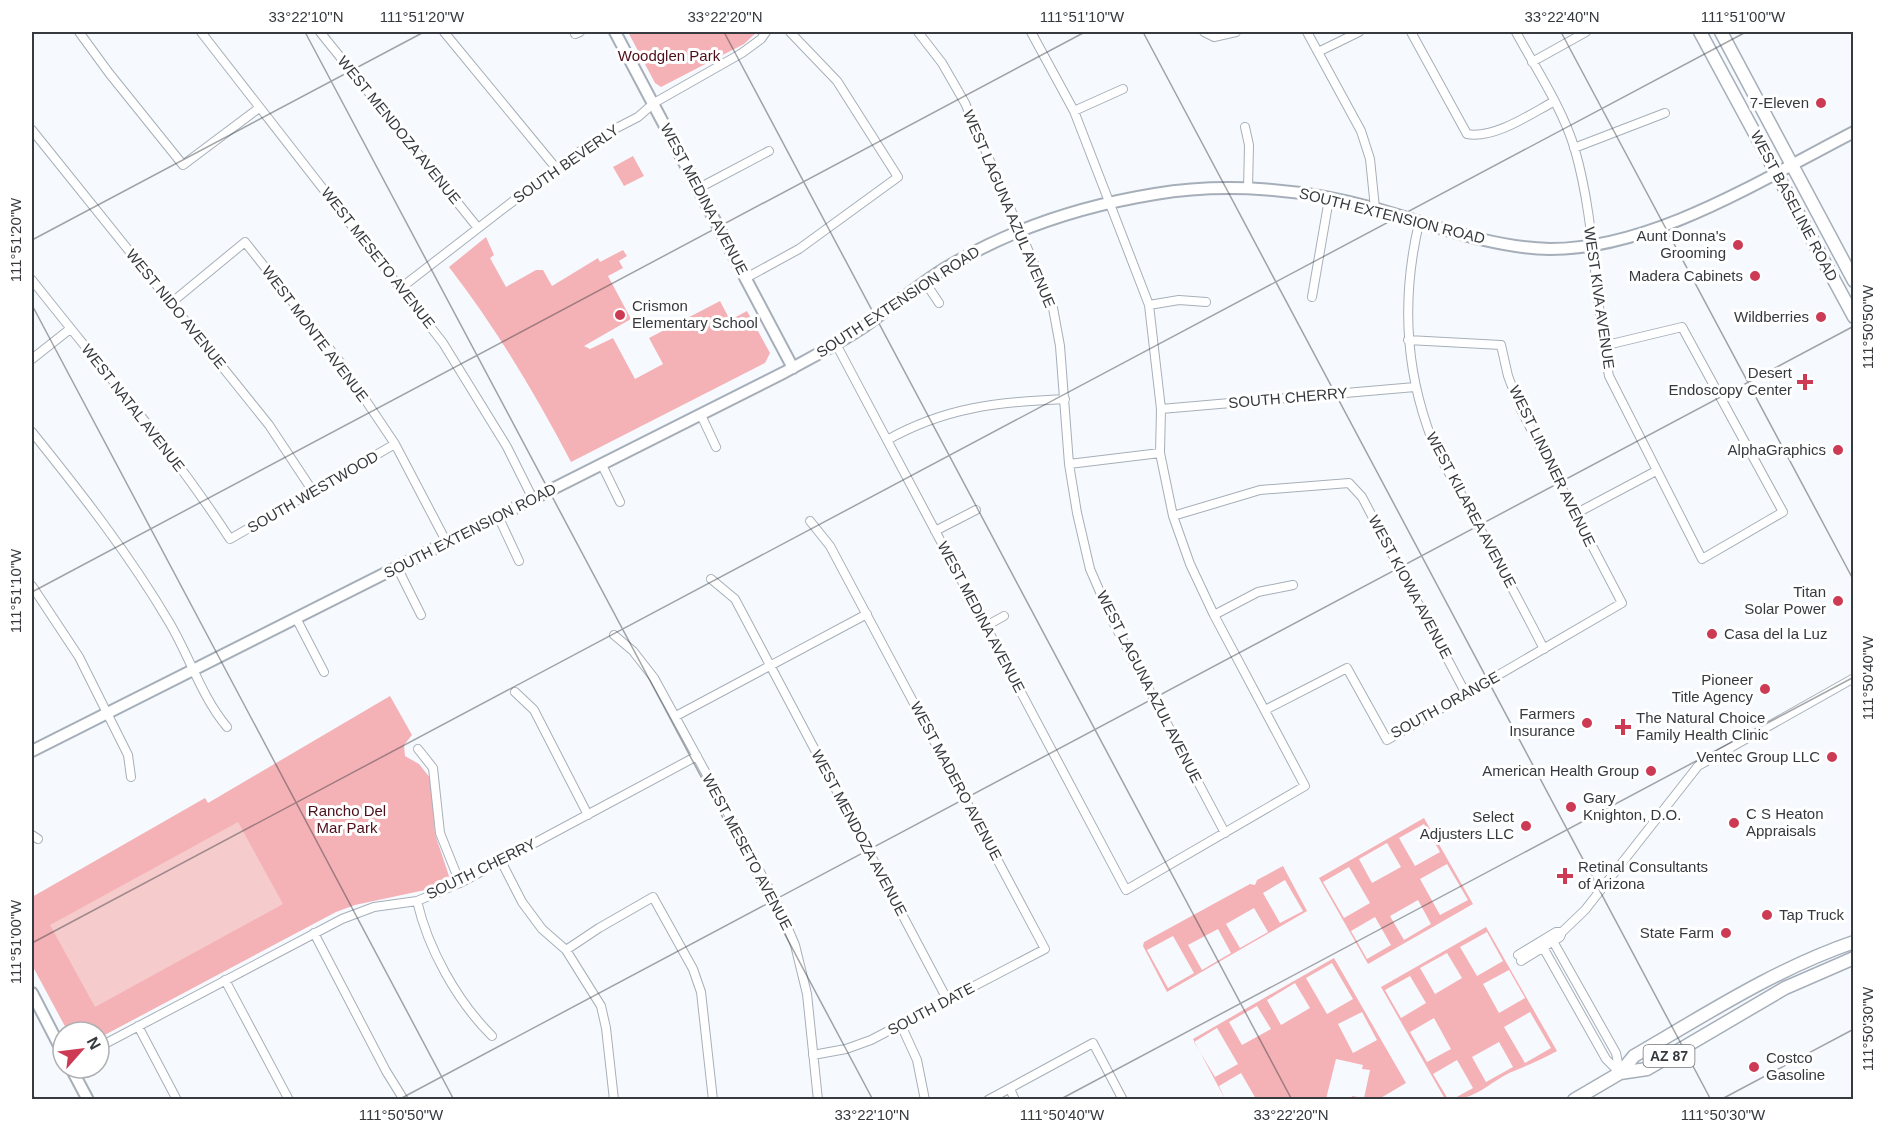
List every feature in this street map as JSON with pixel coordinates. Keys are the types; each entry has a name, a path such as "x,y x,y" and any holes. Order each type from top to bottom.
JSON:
{"main road":[{"name":"WEST BASELINE ROAD","path":"1700,32 1854,317"},
{"name":"WEST BASELINE ROAD","path":"1721,32 1854,281"},
{"name":"AZ 87","path":"1574,1100 1620,1073 1634,1056 1768,979 1803,961 1854,942"},
{"name":"AZ 87","path":"1620,1073 1647,1069 1785,988 1854,958"}],"street":[{"path":"79,32 183,165 259,108"},
{"name":"WEST MESETO AVENUE","path":"201,32 402,287 443,343 479,400 533,499"},
{"name":"WEST MENDOZA AVENUE","path":"320,32 478,228"},
{"path":"444,32 556,168"},
{"name":"WEST MEDINA AVENUE","path":"615,32 793,368"},
{"name":"SOUTH BEVERLY","path":"402,287 556,168 603,135 638,117 654,103 742,53 766,32"},
{"path":"746,278 799,249 898,177 837,81 790,32"},
{"name":"WEST LAGUNA AZUL AVENUE","path":"918,32 942,63 965,104 995,168 1019,231 1053,308 1060,346 1069,464 1090,569 1113,622 1225,833"},
{"path":"1031,32 1074,111 1149,305 1161,409 1160,453 1173,516 1190,564 1214,615 1305,786 1225,833"},
{"path":"1204,32 1214,37 1236,32"},
{"path":"1307,32 1361,131 1370,159 1375,208"},
{"path":"1318,52 1359,32"},
{"path":"1411,32 1467,134 1475,135 1506,126 1553,102"},
{"name":"WEST KIVA AVENUE","path":"1516,32 1574,148 1584,183 1603,346 1609,376 1701,559 1783,512 1682,327 1603,346"},
{"path":"1532,62 1586,32"},
{"path":"1074,111 1123,89"},
{"path":"1574,148 1665,113"},
{"path":"1245,127 1249,145 1248,189"},
{"name":"WEST NIDO AVENUE","path":"32,130 269,425 314,493"},
{"name":"SOUTH EXTENSION ROAD","path":"32,751 793,368 836,344 925,282 978,250 1019,231 1109,202 1157,193 1248,189 1291,191 1375,208 1419,223 1506,244 1551,249 1591,245 1679,221 1854,132"},
{"path":"699,188 769,151"},
{"path":"1312,297 1329,199"},
{"name":"WEST KILAREA AVENUE","path":"1419,223 1407,294 1408,340 1415,387 1427,428 1544,649"},
{"name":"WEST MONTE AVENUE","path":"171,303 245,242 340,362 395,444 447,543"},
{"name":"WEST NATAL AVENUE","path":"32,280 151,429 230,539"},
{"path":"925,282 939,303"},
{"path":"1149,305 1179,300 1206,302"},
{"path":"32,359 70,329"},
{"name":"WEST LINDNER AVENUE","path":"1408,340 1501,345 1508,376 1521,410 1622,603"},
{"name":"WEST MEDINA AVENUE","path":"836,344 1126,890 1225,833"},
{"name":"SOUTH CHERRY","path":"1161,409 1415,387"},
{"path":"886,440 914,425 958,410 1004,402 1065,399"},
{"path":"701,416 716,447"},
{"path":"32,432 130,559 171,624 211,708 227,727"},
{"name":"SOUTH WESTWOOD","path":"230,539 314,493 395,444"},
{"path":"1069,464 1160,453"},
{"path":"602,465 620,502"},
{"path":"1575,514 1656,471"},
{"name":"WEST KIOWA AVENUE","path":"1173,516 1260,490 1349,483 1362,497 1466,694"},
{"path":"935,531 976,510"},
{"path":"498,516 519,561"},
{"name":"WEST MADERO AVENUE","path":"810,521 830,546 1045,949"},
{"path":"396,567 421,615"},
{"name":"WEST MENDOZA AVENUE","path":"711,579 735,599 948,1000"},
{"path":"1214,615 1258,592 1293,585"},
{"path":"32,586 79,657 128,755 131,777"},
{"name":"SOUTH ORANGE","path":"1265,711 1347,668 1387,740 1622,603"},
{"path":"676,716 867,614"},
{"path":"986,626 1004,616"},
{"path":"296,618 324,672"},
{"name":"WEST MESETO AVENUE","path":"614,635 633,651 654,678 777,903 795,945 807,994 818,1100"},
{"path":"1519,958 1562,932 1585,910 1698,766 1854,678"},
{"path":"515,692 534,710 588,815"},
{"path":"418,749 433,768 440,833 460,883"},
{"name":"SOUTH CHERRY","path":"111,1041 314,933 374,907 417,901 460,883 697,756"},
{"path":"501,861 522,903 542,929 566,951 601,1006 614,1100"},
{"path":"566,951 599,928 653,897 693,969 701,992 713,1100"},
{"path":"417,901 424,930 450,980 474,1019 492,1036"},
{"path":"314,933 386,1071 405,1100"},
{"path":"1552,938 1616,1053 1620,1073"},
{"path":"1541,945 1606,1059 1620,1073"},
{"name":"SOUTH DATE","path":"813,1055 846,1049 901,1025 1045,949"},
{"path":"225,980 289,1100"},
{"path":"32,993 51,1030"},
{"path":"901,1025 917,1060 925,1100"},
{"path":"138,1026 177,1100"},
{"path":"988,1100 1092,1043 1123,1100"},
{"path":"77,1080 88,1100"},
{"path":"1010,1089 1015,1100"}],"green space":[{"name":"Woodglen Park","path":"628,32 757,32 744,44 661,87 655,83"},
{"path":"633,156 644,176 624,186 613,167"},
{"path":"486,237 494,255 490,258 506,287 536,270 543,270 552,286 598,258 600,262 623,250 627,256 619,261 623,268 608,276 631,319 584,346 590,349 613,338 635,379 663,364 649,338 720,301 730,320 747,311 770,353 765,363 571,462 514,362 449,267"},
{"name":"Rancho Del Mar Park","path":"390,696 412,735 404,745 405,756 419,764 431,779 435,834 450,879 439,887 355,905 336,912 111,1032 111,1020 62,1020 32,965 32,897 205,798 208,803"},
{"path":"1424,818 1473,904 1368,964 1319,878","holes":["1424,824 1440,852 1415,866 1399,838","1387,843 1401,867 1372,883 1359,859","1447,864 1468,900 1440,915 1420,879","1349,867 1370,903 1344,918 1323,882","1418,900 1431,924 1404,940 1390,916","1375,917 1391,945 1367,959 1351,931"]},
{"path":"1283,866 1307,911 1167,992 1143,946 1144,942 1250,884 1255,885 1257,880","holes":["1285,880 1303,911 1280,923 1263,893","1254,908 1268,932 1240,948 1226,924","1218,929 1231,953 1202,970 1188,945","1173,936 1194,973 1168,988 1147,950"]},
{"path":"1486,927 1557,1051 1506,1075 1477,1093 1453,1099 1473,1088 1457,1060 1433,1074 1448,1099 1445,1099 1381,987","holes":["1487,932 1503,961 1477,976 1460,947","1447,953 1462,978 1435,994 1420,968","1509,970 1525,998 1499,1013 1483,984","1410,976 1426,1003 1401,1018 1385,990","1530,1012 1551,1048 1525,1063 1504,1027","1434,1018 1451,1049 1427,1062 1410,1032","1499,1042 1513,1067 1486,1082 1472,1057"]},
{"path":"1334,958 1406,1083 1379,1099 1351,1099 1352,1096 1364,1098 1370,1070 1362,1069 1363,1065 1336,1059 1326,1099 1256,1099 1241,1073 1219,1086 1225,1099 1199,1051 1215,1077 1238,1064 1217,1028 1194,1042 1193,1039","holes":["1332,963 1353,999 1327,1014 1306,978","1295,983 1310,1008 1281,1025 1267,1000","1257,1006 1271,1029 1242,1045 1229,1022","1362,1012 1377,1040 1353,1053 1338,1024"]}],"shaded area":[{"path":"238,822 283,904 95,1007 50,925"}],"place":[{"name":"7-Eleven","path":"1821,103"},
{"name":"Aunt Donna's Grooming","path":"1738,245"},
{"name":"Madera Cabinets","path":"1755,276"},
{"name":"Crismon Elementary School","path":"620,315"},
{"name":"Wildberries","path":"1821,317"},
{"name":"Desert Endoscopy Center","path":"1805,382"},
{"name":"AlphaGraphics","path":"1838,450"},
{"name":"Titan Solar Power","path":"1838,601"},
{"name":"Casa del la Luz","path":"1712,634"},
{"name":"Pioneer Title Agency","path":"1765,689"},
{"name":"Farmers Insurance","path":"1587,723"},
{"name":"The Natural Choice Family Health Clinic","path":"1623,727"},
{"name":"Ventec Group LLC","path":"1832,757"},
{"name":"American Health Group","path":"1651,771"},
{"name":"Gary Knighton, D.O.","path":"1571,807"},
{"name":"C S Heaton Appraisals","path":"1734,823"},
{"name":"Select Adjusters LLC","path":"1526,826"},
{"name":"Retinal Consultants of Arizona","path":"1565,876"},
{"name":"Tap Truck","path":"1767,915"},
{"name":"State Farm","path":"1726,933"},
{"name":"Costco Gasoline","path":"1754,1067"}]}
